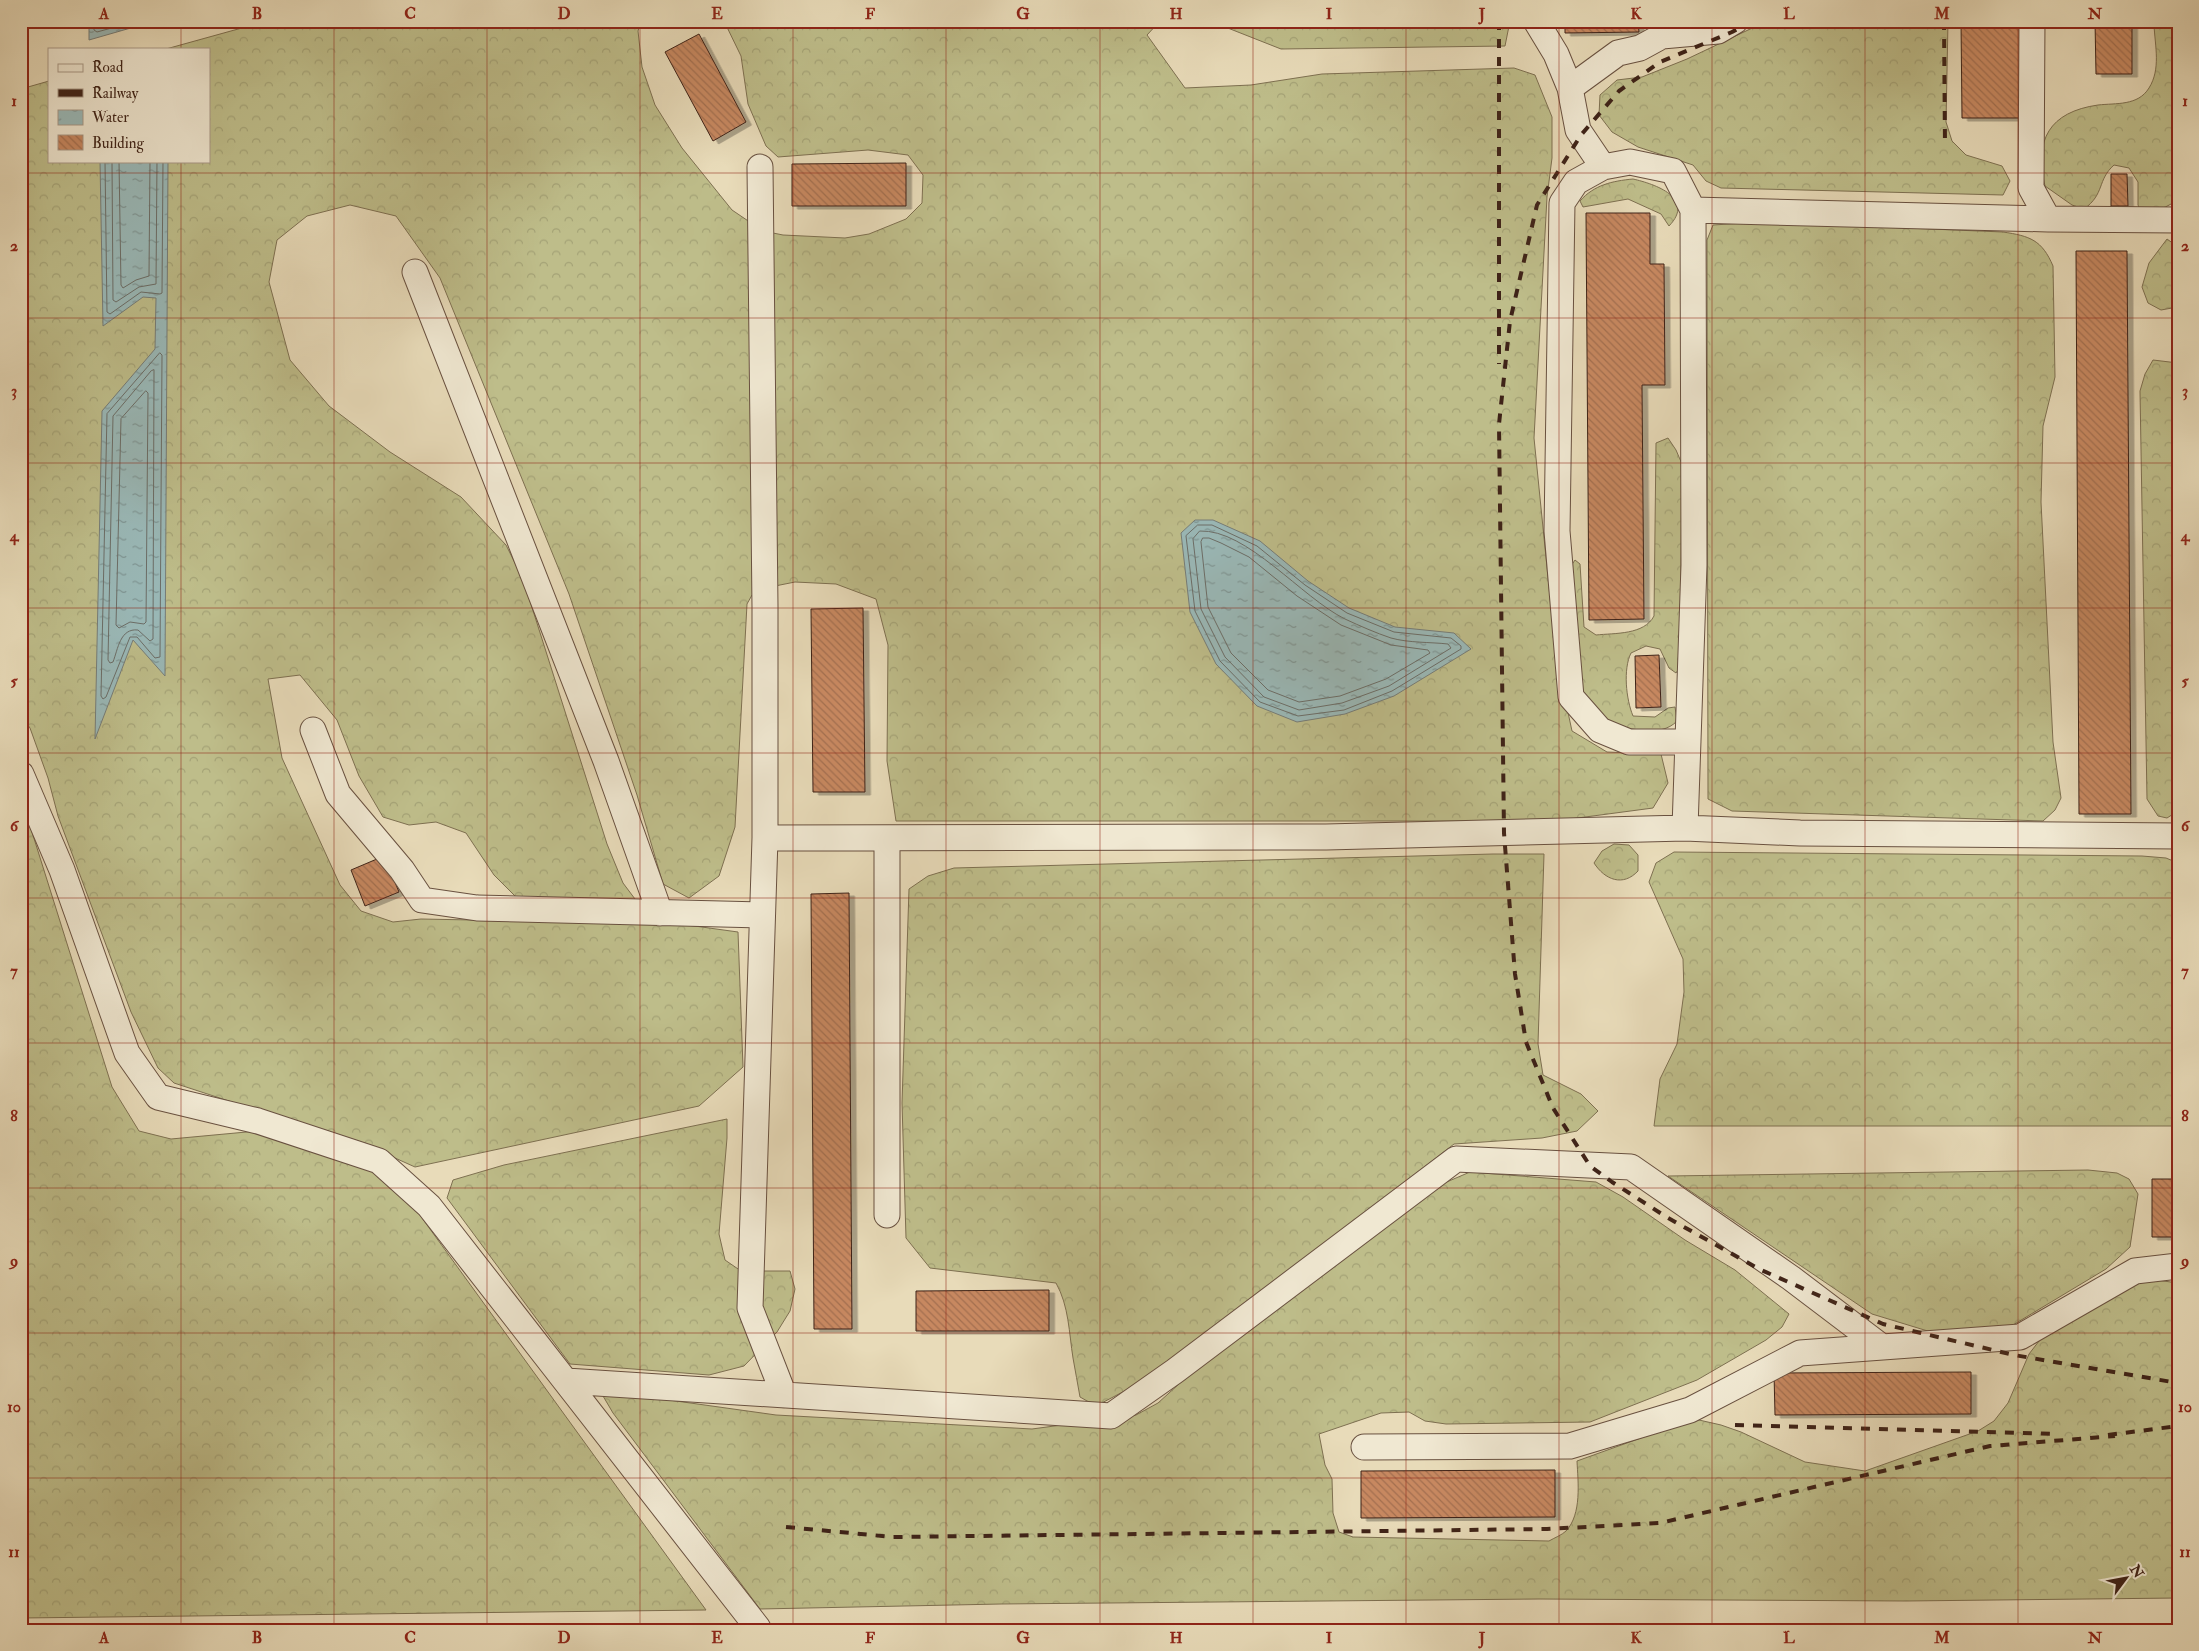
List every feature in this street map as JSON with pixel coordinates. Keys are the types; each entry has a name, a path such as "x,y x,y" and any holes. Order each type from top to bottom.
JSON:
{"lane":[{"path":"1536,21 1556,54 1570,88 1578,130 1603,167"},
{"path":"1570,88 1618,53 1640,48 1662,29 1718,31 1735,21"},
{"path":"2032,21 2031,188 2048,218"},
{"path":"1686,828 1694,565 1693,210 1673,171 1630,162 1603,167 1576,182 1562,203 1556,531 1570,697 1600,730 1629,742 1688,742"},
{"path":"760,167 765,606 765,838 750,1308 784,1395"},
{"path":"1693,210 2178,220"},
{"path":"415,272 606,761 660,913"},
{"path":"312,730 338,794 402,870 422,900 477,908 762,914"},
{"path":"21,774 62,870 127,1054 158,1097 258,1121 379,1161 429,1206 758,1628"},
{"path":"765,838 1326,837 1686,828 1800,832 2178,836"},
{"path":"887,838 887,1215"},
{"path":"566,1381 1111,1416 1175,1371 1456,1159 1631,1167 1791,1278 1882,1347"},
{"path":"1364,1447 1570,1446 1690,1410 1800,1353 2020,1337 2136,1271 2178,1266"}],"green space":[{"path":"267,21 641,21 638,31 642,67 655,105 682,148 732,210 763,231 783,235 845,238 869,234 906,219 922,203 923,175 908,155 868,150 778,157 766,146 748,104 741,56 724,21 1160,21 1147,35 1185,88 1251,85 1322,74 1514,68 1535,75 1552,117 1552,158 1547,197 1534,438 1556,657 1572,731 1607,752 1661,754 1668,783 1653,808 1555,821 896,821 887,761 888,645 876,599 836,584 795,582 770,587 752,595 747,604 735,827 719,876 689,898 663,884 637,795 569,594 440,278 396,216 350,205 307,216 277,240 269,282 290,360 329,406 390,452 461,497 506,545 523,579 607,844 623,883 638,903 519,900 494,875 466,833 436,822 409,825 383,817 359,776 337,720 300,675 268,679 282,758 340,885 361,911 393,922 421,919 680,924 738,932 743,1067 699,1106 415,1167 375,1149 174,1083 158,1068 131,1012 58,816 48,778 30,728 21,716 21,89 48,81 48,162 210,162 210,48 170,48"},
{"path":"1210,21 1510,21 1505,46 1281,49"},
{"path":"1767,21 1948,21 1946,122 1952,141 1966,155 2002,166 2010,181 2003,195 1721,188 1706,181 1693,165 1638,147 1612,132 1599,115 1600,95 1617,80 1642,77 1687,59"},
{"path":"2160,21 2178,21 2178,199 2161,209 2141,212 2138,205 2138,182 2129,168 2114,165 2105,176 2091,203 2084,209 2072,205 2045,186 2042,155 2044,142 2049,131 2068,114 2098,105 2133,101 2144,94 2153,81 2155,73 2154,25"},
{"path":"1633,179 1661,189 1675,200 1678,208 1676,216 1669,226 1661,214 1628,199 1583,207 1580,201 1591,191 1604,185"},
{"path":"1761,222 2003,232 2021,235 2034,241 2049,257 2053,266 2055,377 2043,426 2041,502 2053,742 2061,798 2055,810 2043,821 1732,811 1708,799 1707,240 1713,225"},
{"path":"2167,239 2178,247 2178,300 2172,308 2161,310 2148,303 2142,287 2149,263"},
{"path":"2153,360 2178,363 2178,811 2167,818 2158,816 2147,799 2140,391 2145,374"},
{"path":"1668,438 1682,464 1680,667 1676,673 1669,668 1660,649 1646,646 1631,653 1626,675 1626,684 1633,716 1655,717 1668,708 1675,707 1677,721 1670,726 1653,731 1606,724 1582,693 1571,566 1575,560 1580,564 1584,627 1596,635 1636,630 1643,627 1654,616 1656,443"},
{"path":"21,797 112,1087 139,1131 171,1139 268,1130 393,1178 706,1610 21,1618"},
{"path":"1614,844 1629,845 1638,855 1638,871 1626,879 1615,879 1603,874 1594,863 1602,851"},
{"path":"1674,852 2142,856 2166,858 2178,863 2178,1126 1654,1126 1660,1079 1677,1044 1684,992 1683,959 1649,882 1656,863"},
{"path":"1544,854 1538,1044 1543,1075 1581,1094 1598,1111 1577,1131 1542,1138 1454,1144 1157,1374 1096,1406 1080,1397 1066,1310 1056,1283 930,1268 906,1238 902,1103 909,889 928,876 954,868"},
{"path":"727,1119 719,1234 725,1260 741,1271 790,1271 795,1289 790,1311 777,1332 744,1366 709,1375 570,1364 447,1198 453,1180 504,1165"},
{"path":"2088,1170 2117,1173 2129,1179 2138,1194 2130,1247 2106,1269 2008,1328 1931,1332 1872,1314 1668,1176"},
{"path":"1470,1172 1596,1182 1623,1197 1685,1240 1735,1270 1789,1314 1782,1327 1766,1340 1697,1380 1590,1422 1446,1424 1425,1421 1409,1412 1381,1413 1319,1434 1325,1465 1332,1479 1333,1513 1339,1532 1353,1537 1549,1541 1566,1531 1575,1516 1578,1498 1577,1461 1674,1426 1699,1420 1741,1432 1805,1462 1865,1471 1978,1431 1994,1421 2008,1403 2029,1354 2046,1332 2134,1284 2149,1279 2178,1283 2178,1598 1906,1601 1539,1599 1001,1604 760,1609 613,1413 603,1396 626,1394 776,1415 1032,1429 1136,1415 1158,1403 1190,1374 1435,1187"}],"water":[{"path":"89,21 155,21 89,40"},
{"path":"100,162 168,162 165,676 133,640 95,739 102,411 155,349 156,298 143,297 103,326"},
{"path":"1195,520 1213,520 1260,541 1308,581 1349,608 1395,627 1454,633 1471,649 1394,696 1345,714 1297,722 1257,706 1216,664 1190,612 1181,533"}],"building":[{"path":"1565,21 1638,21 1639,32 1565,33"},
{"path":"1961,21 2020,21 2021,118 1962,118"},
{"path":"2095,21 2132,21 2132,74 2096,74"},
{"path":"699,34 746,122 713,141 665,52"},
{"path":"906,163 906,206 792,206 792,164"},
{"path":"2111,174 2127,174 2128,206 2111,206"},
{"path":"1586,213 1650,213 1650,264 1664,264 1665,385 1642,385 1644,619 1589,620"},
{"path":"2076,251 2127,251 2131,814 2079,814"},
{"path":"863,608 865,792 813,792 811,609"},
{"path":"1659,655 1661,707 1636,708 1635,656"},
{"path":"384,856 399,892 365,906 351,870"},
{"path":"849,893 852,1329 814,1329 811,894"},
{"path":"2152,1179 2178,1179 2178,1237 2152,1237"},
{"path":"1049,1290 1049,1331 916,1331 916,1291"},
{"path":"1971,1372 1971,1414 1775,1415 1774,1373"},
{"path":"1555,1470 1555,1517 1361,1518 1361,1471"}],"railway":[{"path":"1499,21 1499,364"},
{"path":"1752,21 1732,32 1660,62 1619,91 1581,135 1537,205 1510,321 1499,424 1504,833 1515,974 1526,1042 1553,1108 1590,1166 1668,1218 1759,1269 1883,1324 2014,1355 2178,1383"},
{"path":"1944,21 1945,145"},
{"path":"1735,1425 2058,1434"},
{"path":"2108,1435 2178,1426"},
{"path":"786,1527 893,1537 1547,1529 1660,1523 1990,1446 2115,1436"}]}
